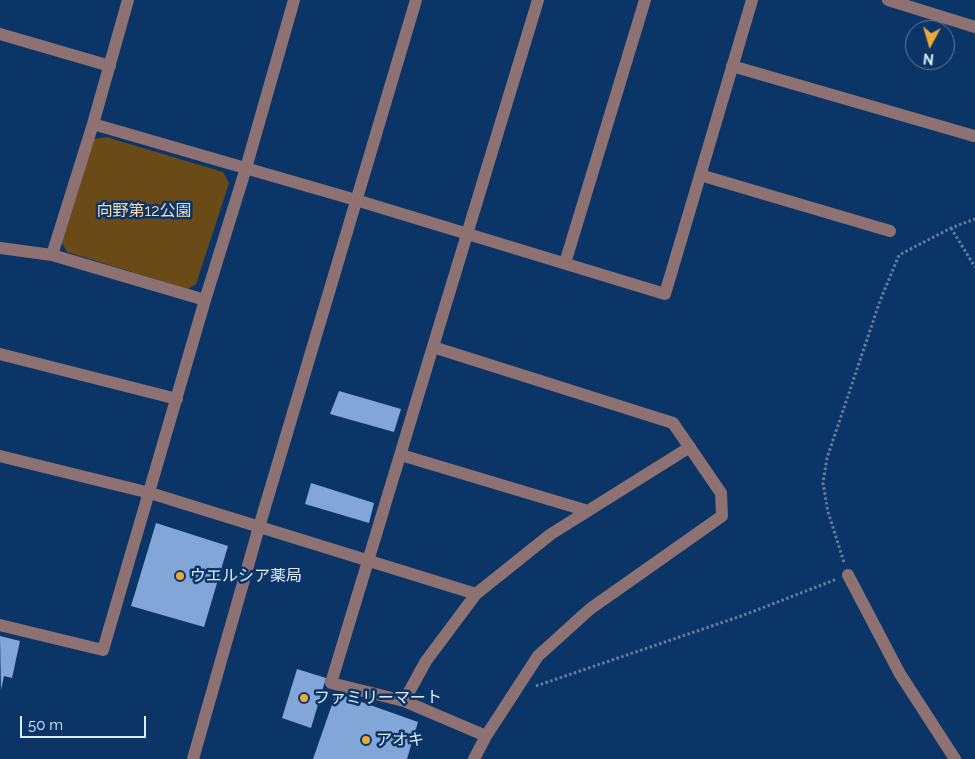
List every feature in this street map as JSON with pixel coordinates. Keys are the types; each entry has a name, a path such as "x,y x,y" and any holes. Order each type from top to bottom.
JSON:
{"street":[{"path":"52,255 94,124 128,0"},
{"path":"0,625 103,650 294,0"},
{"path":"193,759 259,526 416,0"},
{"path":"486,736 404,701 331,683 538,0"},
{"path":"565,263 645,0"},
{"path":"94,124 356,200 665,294 752,0"},
{"path":"888,0 975,27"},
{"path":"0,34 110,66"},
{"path":"732,66 974,136"},
{"path":"700,175 890,231"},
{"path":"0,248 52,255 205,300"},
{"path":"433,347 674,423 721,493 722,516 590,609 538,656 486,736 474,759"},
{"path":"0,354 177,399"},
{"path":"404,701 426,661 476,594 551,534 690,447"},
{"path":"401,455 588,511"},
{"path":"0,456 150,493 476,594"},
{"path":"848,575 900,674 955,759"}],"path":[{"path":"536,686 744,615 848,575 828,512 823,483 830,449 880,301 899,255 951,228 975,219"},
{"path":"951,228 975,268"}],"green space":[{"name":"向野第12公園","path":"106,137 223,172 229,183 196,284 188,289 67,252 61,241 93,139"}],"building":[{"path":"339,391 401,409 394,432 330,414"},
{"path":"311,483 374,503 369,523 305,504"},
{"name":"ウエルシア薬局","path":"156,523 228,546 204,627 131,606"},
{"path":"0,636 20,641 12,678 4,676 1,690"},
{"name":"ファミリーマート","path":"297,669 326,678 311,728 282,718"},
{"name":"アオキ","path":"336,693 418,722 407,759 313,759"}],"place":[{"name":"ウエルシア薬局","path":"180,576"},
{"name":"ファミリーマート","path":"304,698"},
{"name":"アオキ","path":"366,740"}]}
